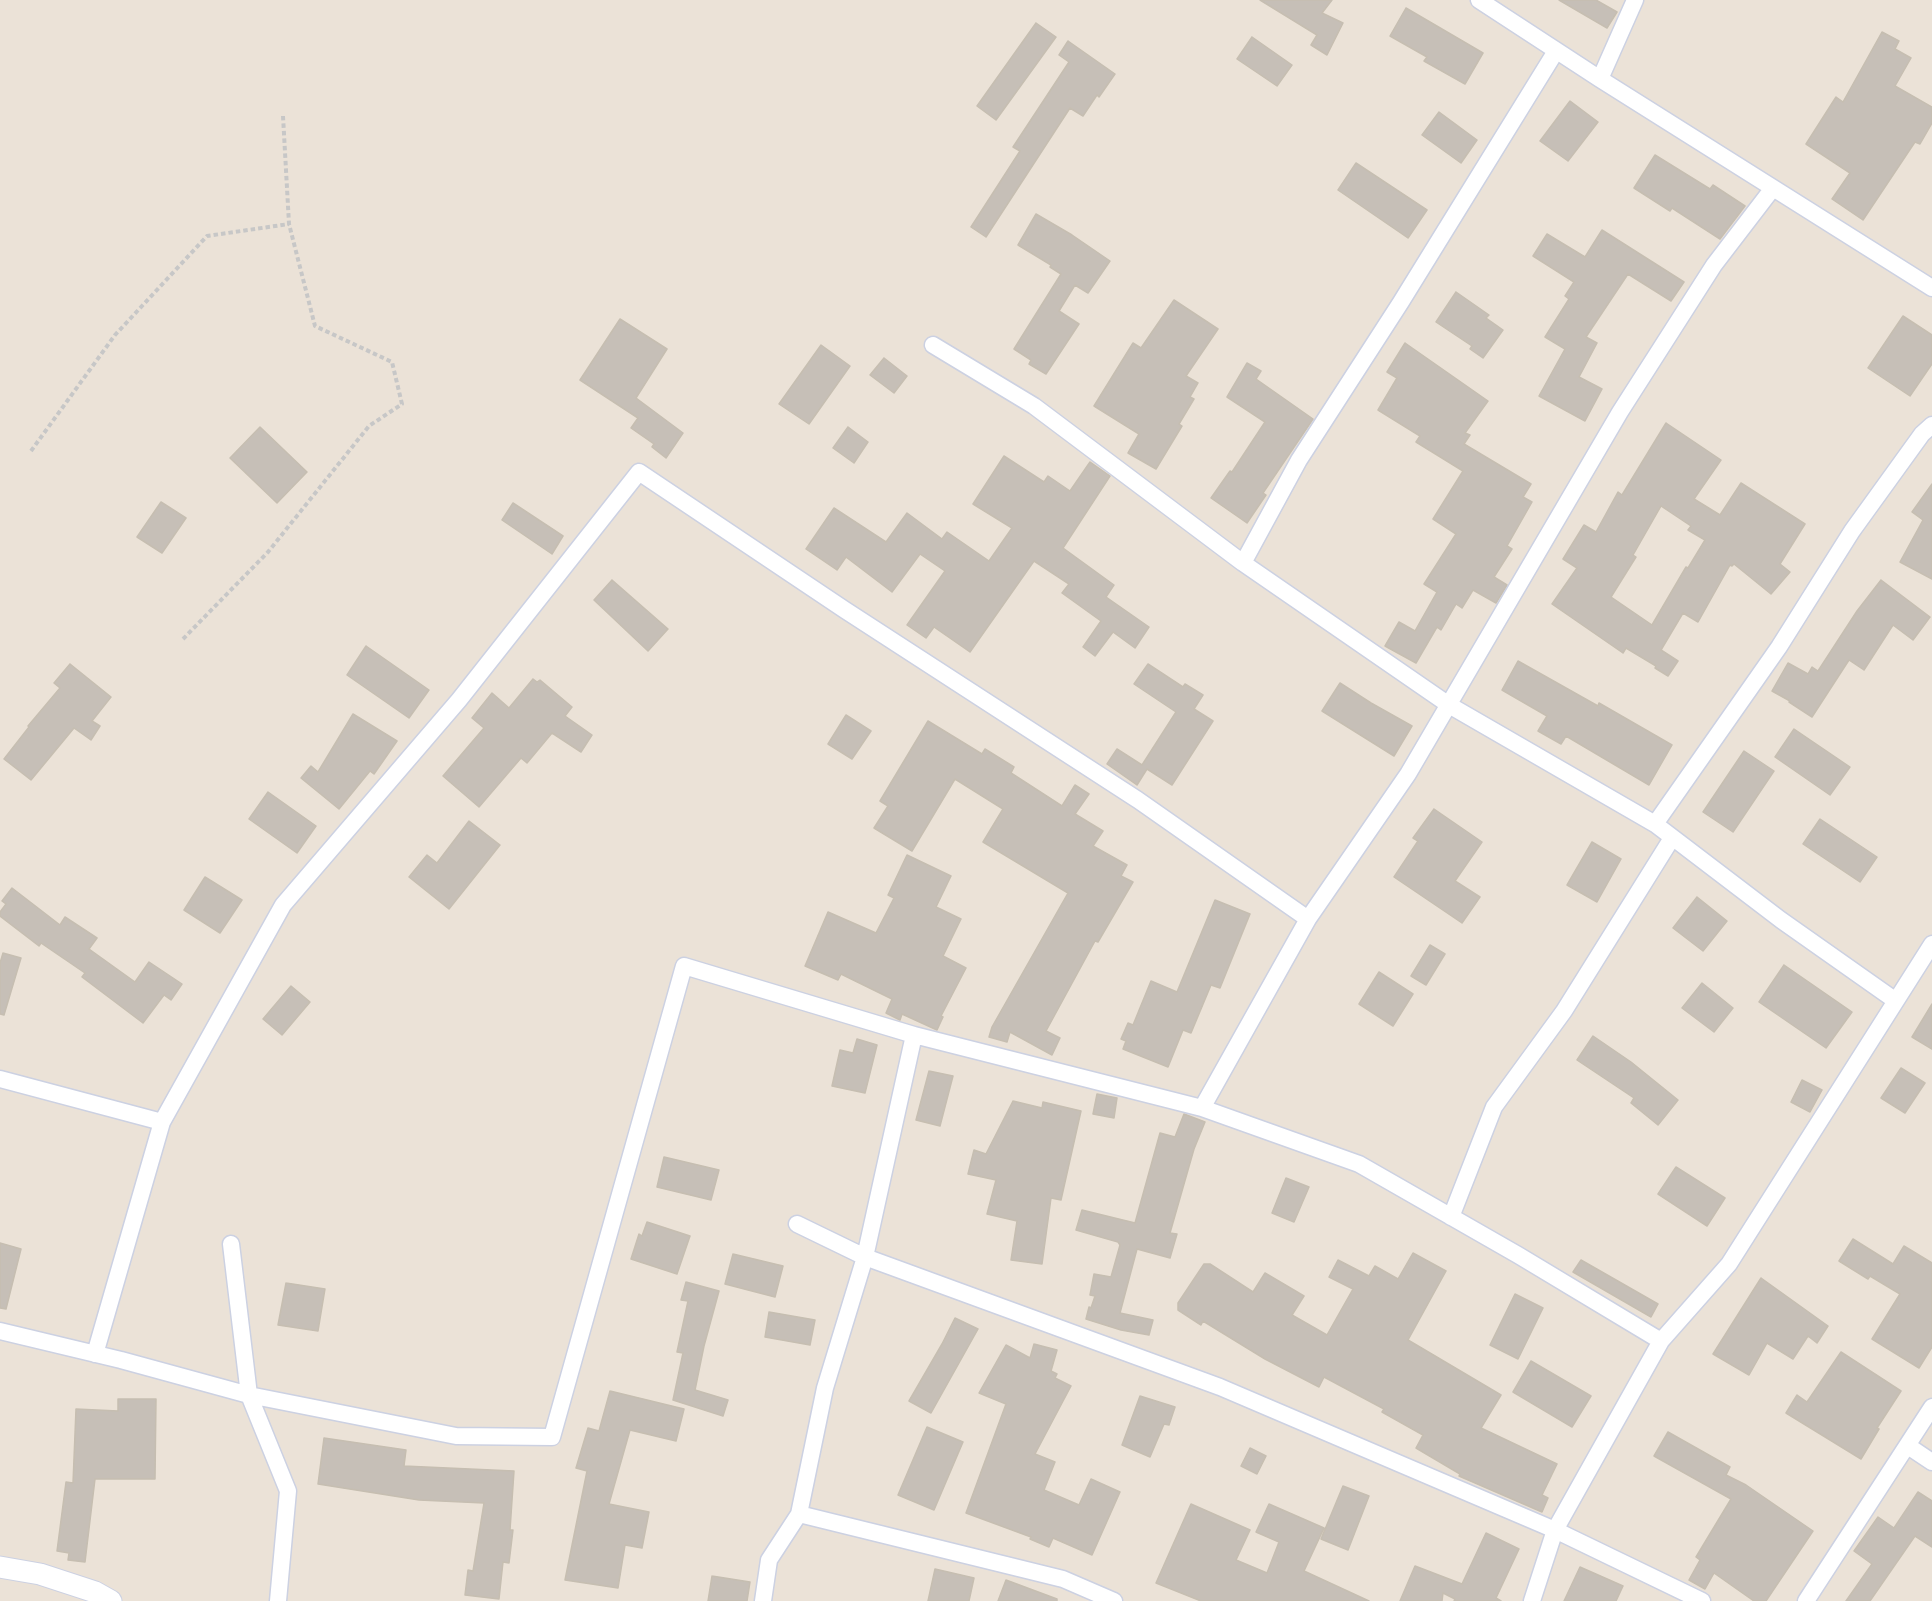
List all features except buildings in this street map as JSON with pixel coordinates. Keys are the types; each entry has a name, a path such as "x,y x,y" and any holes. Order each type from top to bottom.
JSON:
{"street":[{"path":"1479,0 1932,288"},
{"path":"1600,79 1635,0"},
{"path":"1243,563 1299,460 1401,302 1556,51"},
{"path":"1202,1108 1308,919 1408,774 1620,412 1713,265 1773,188"},
{"path":"933,345 1034,406 1243,563 1449,705 1654,824 1781,920 1896,1001"},
{"path":"1654,824 1779,647 1852,531 1922,435 1932,425"},
{"path":"94,1354 162,1122 283,905 459,700 639,472 845,610 1138,800 1308,919"},
{"path":"1451,1217 1494,1107 1564,1011 1672,838"},
{"path":"1532,1601 1555,1530 1661,1341 1729,1264 1932,944"},
{"path":"0,1331 249,1395 456,1436 552,1437 684,966 914,1035 1202,1108 1359,1164 1661,1341"},
{"path":"763,1601 769,1560 799,1514 825,1388 865,1257 914,1035"},
{"path":"0,1079 162,1122"},
{"path":"798,1224 865,1257 1220,1387 1555,1530 1702,1601"},
{"path":"231,1244 249,1395 288,1491 278,1601"},
{"path":"1806,1601 1932,1407"},
{"path":"1908,1446 1932,1462"},
{"path":"799,1514 1063,1579 1114,1601"},
{"path":"0,1567 40,1574 95,1592 111,1601"}],"path":[{"path":"183,639 268,552 369,426 402,404 392,362 315,326 289,224 283,116"},
{"path":"31,451 115,335 207,236 289,224"}]}
